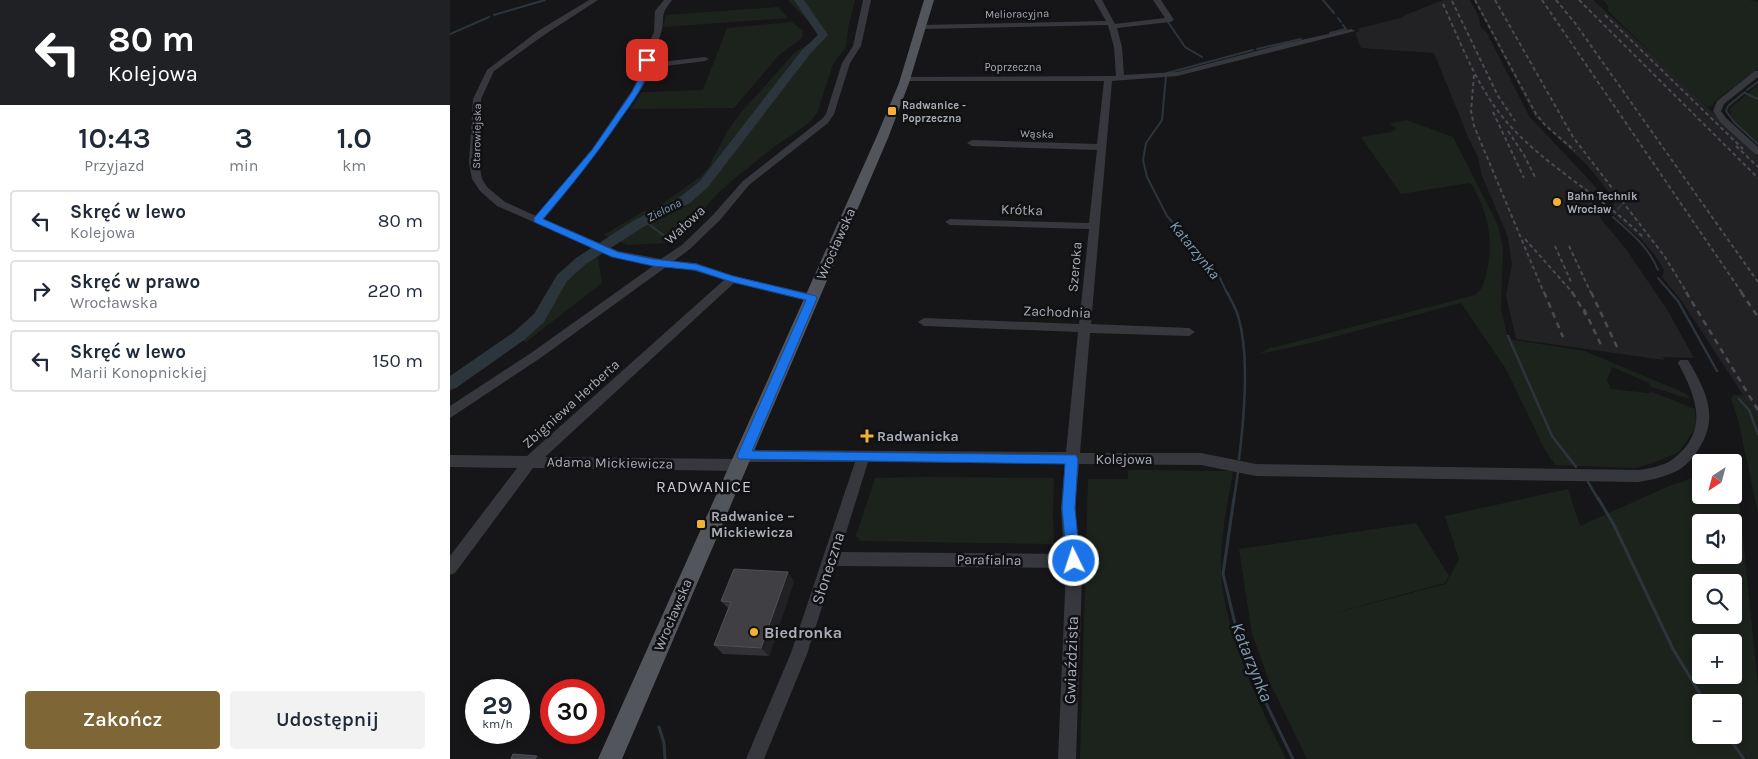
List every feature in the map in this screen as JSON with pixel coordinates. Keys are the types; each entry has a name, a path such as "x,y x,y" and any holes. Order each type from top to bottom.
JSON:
{"main road":[{"name":"Wrocławska","path":"610,759 882,138 905,79 929,0"}],"street":[{"name":"Starowiejska","path":"594,0 541,33 494,66 483,84 477,99 474,163 477,178 483,189 494,199 607,251 653,262 696,267 732,279 812,298"},
{"path":"538,220 595,152 635,92 647,66 648,54 658,32 660,12 668,0"},
{"name":"Wałowa","path":"450,413 535,356 604,304 666,263 696,238 746,183 826,121 846,63 857,46 867,0"},
{"path":"1098,0 1113,25 1119,54 1120,78"},
{"name":"Melioracyjna","path":"921,28 1113,25 1170,20 1157,0"},
{"name":"Poprzeczna","path":"905,79 1108,79 1177,74 1283,46 1352,31"},
{"path":"647,66 705,59"},
{"path":"1758,73 1720,103 1717,111 1723,120 1758,152"},
{"name":"Szeroka","path":"1072,459 1108,79"},
{"name":"Wąska","path":"972,143 1101,147"},
{"name":"Krótka","path":"950,222 1094,226"},
{"name":"Zbigniewa Herberta","path":"450,568 529,463 732,279"},
{"name":"Zachodnia","path":"924,322 1189,332"},
{"name":"Kolejowa","path":"741,460 864,458 1201,459 1256,470 1638,476 1664,470 1685,458 1696,444 1704,423 1703,406 1697,387 1684,363"},
{"name":"Słoneczna","path":"755,759 799,654 864,458"},
{"path":"1072,459 1068,508 1074,561"},
{"name":"Adama Mickiewicza","path":"450,462 529,463 741,460"},
{"name":"Parafialna","path":"832,559 1074,561"},
{"name":"Gwiaździsta","path":"1067,759 1074,561"}],"shaded area":[{"path":"788,0 855,0 848,28 846,47 833,64 817,113 809,123 774,147 735,178 716,195 690,226 666,243 628,245 604,235 644,211 649,212 661,205 701,176 708,168 727,132 739,115 795,52 811,43 818,34"},
{"path":"1443,0 1470,0 1479,17 1480,26 1487,33 1529,116 1605,197 1592,202 1601,219 1626,249 1668,311 1694,358 1663,357 1664,360 1516,339 1506,295 1512,265 1508,237 1482,176 1478,157 1434,53 1361,48 1355,33 1360,31 1357,29 1404,17"},
{"path":"1474,0 1593,0 1661,62 1758,157 1758,418 1681,300 1662,277 1664,270 1656,257 1642,240 1607,209 1616,201 1586,164 1535,117"},
{"path":"1603,0 1749,0 1758,2 1758,69 1721,96 1710,107 1706,106 1608,11 1608,6"},
{"path":"778,7 788,18 663,27 666,15"},
{"path":"792,22 803,31 802,38 778,56 734,108 630,109 642,92 703,90 727,28"},
{"path":"1758,85 1758,142 1736,123 1730,108"},
{"path":"1406,120 1453,137 1498,225 1503,248 1501,309 1508,339 1585,351 1687,394 1690,399 1651,387 1649,383 1612,367 1607,380 1611,389 1652,392 1695,409 1696,427 1679,452 1636,468 1555,465 1543,446 1506,369 1461,303 1307,344 1259,354 1271,347 1475,295 1482,287 1489,260 1490,238 1486,216 1472,185 1469,183 1401,194 1361,137 1391,132 1397,128 1389,124"},
{"path":"593,256 598,258 602,283 526,342 519,339 538,324 548,313 569,275"},
{"path":"1733,395 1743,395 1758,418 1758,513 1738,419 1731,399"},
{"path":"1130,470 1233,471 1222,545 1221,569 1223,592 1235,641 1244,667 1286,759 1080,759 1088,479 1126,479"},
{"path":"875,478 1054,478 1054,542 1052,544 861,541 856,536"},
{"path":"1692,478 1692,504 1739,504 1740,514 1692,514 1692,564 1742,564 1742,529 1758,686 1758,759 1307,759 1269,681 1252,634 1239,549 1416,523 1449,576 1445,583 1308,620 1446,584 1459,559 1445,516 1568,489 1580,526 1669,486"}],"building":[{"name":"Biedronka","path":"734,569 788,572 761,648 714,645 731,602 721,601"},
{"path":"513,754 537,756 535,759 511,759"}],"waterway":[{"path":"494,15 545,0"},
{"name":"Zielona","path":"450,384 519,336 539,318 562,278 581,261 638,224 685,200 704,184 806,52 823,35 799,0"},
{"name":"Katarzynka","path":"1323,0 1334,13"},
{"path":"450,34 489,17"},
{"name":"Katarzynka","path":"1338,18 1341,22"},
{"path":"1168,22 1185,47 1202,57"},
{"name":"Katarzynka","path":"1330,33 1346,29 1343,25"},
{"name":"Katarzynka","path":"1257,49 1301,39"},
{"name":"Katarzynka","path":"1167,73 1253,50"},
{"name":"Katarzynka","path":"1166,76 1162,120 1146,143 1143,160 1147,177 1167,216 1218,274 1227,293"},
{"path":"1747,90 1758,82"},
{"path":"1745,92 1728,106 1726,111 1735,123 1758,144"},
{"path":"1745,93 1758,99"},
{"path":"1618,209 1621,205"},
{"path":"1613,217 1645,247 1658,270"},
{"path":"645,221 668,239"},
{"path":"1658,278 1671,293"},
{"name":"Katarzynka","path":"1227,292 1238,316 1244,349 1245,387 1239,459"},
{"path":"1670,292 1678,301 1717,371"},
{"path":"1508,336 1552,436 1576,467"},
{"path":"1739,399 1749,410 1758,434"},
{"name":"Katarzynka","path":"1234,499 1238,472"},
{"path":"1588,482 1598,499"},
{"name":"Katarzynka","path":"1234,498 1223,574 1239,640 1263,697 1293,759"},
{"path":"1598,498 1614,525 1673,649 1700,694"},
{"path":"659,727 664,743 665,759"},
{"path":"1733,744 1744,759"}],"railway":[{"path":"1475,0 1536,114 1545,125 1575,151"},
{"path":"1495,0 1573,137 1665,257 1687,293"},
{"path":"1542,0 1742,293"},
{"path":"1556,0 1575,23 1758,282"},
{"path":"1579,0 1758,178"},
{"path":"1452,1 1498,96 1515,121"},
{"path":"1443,4 1465,54 1491,102 1514,130 1545,159 1612,210 1644,238"},
{"path":"1605,15 1743,149"},
{"path":"1474,75 1471,111 1474,126 1544,293"},
{"path":"1493,112 1524,178"},
{"path":"1508,131 1524,155 1536,179"},
{"path":"1736,146 1758,167"},
{"path":"1525,239 1573,293"},
{"path":"1555,246 1572,284"},
{"path":"1569,246 1591,293"},
{"path":"1544,292 1563,337"},
{"path":"1572,292 1586,315"},
{"path":"1591,292 1617,347"},
{"path":"1686,292 1758,410"},
{"path":"1741,292 1758,317"},
{"path":"1584,309 1601,345"}],"place":[{"name":"Radwanice - Poprzeczna","path":"892,111"},
{"name":"Bahn Technik Wrocław","path":"1557,202"},
{"name":"Radwanicka","path":"867,436"},
{"name":"Radwanice – Mickiewicza","path":"701,524"},
{"name":"Biedronka","path":"754,632"}],"district":[{"name":"RADWANICE","path":"704,486"}],"route":[{"path":"647,60 645,74 635,92 595,152 572,177 538,220 615,254 653,262 696,267 732,279 812,298 743,456 1072,459 1068,508 1074,561"}]}
